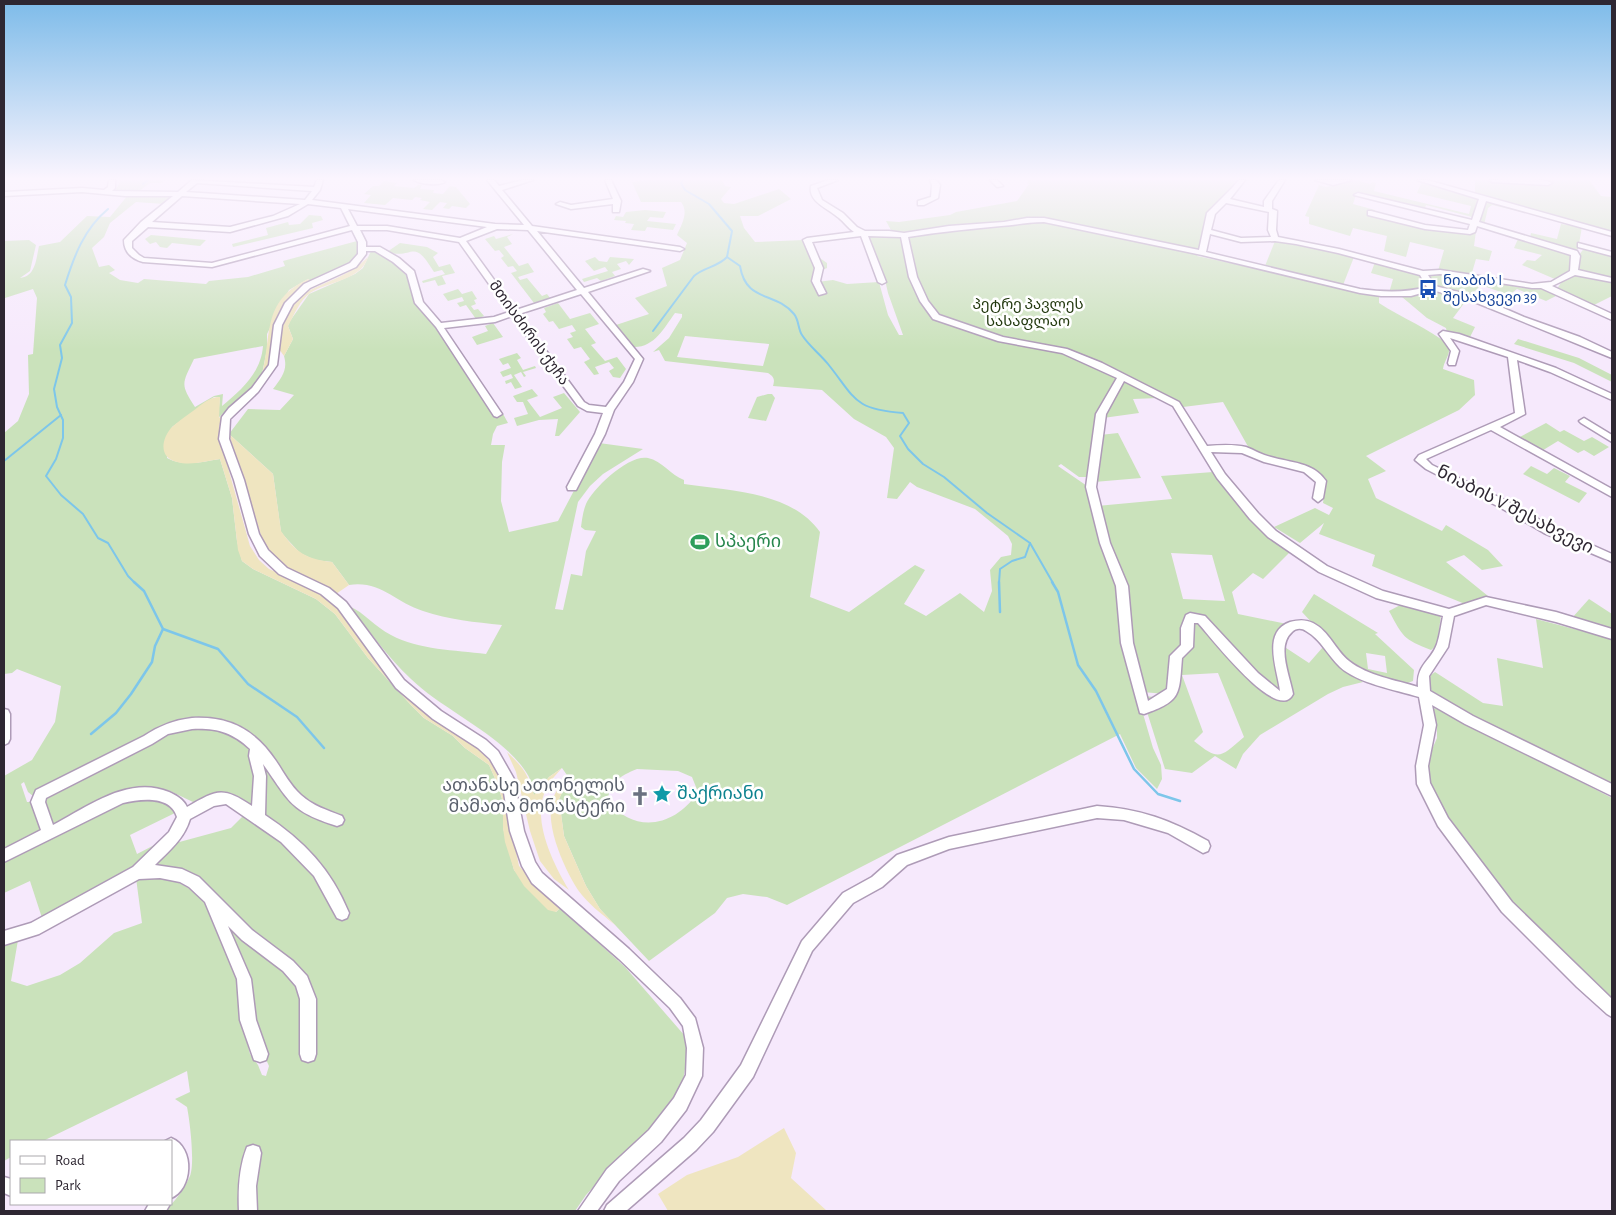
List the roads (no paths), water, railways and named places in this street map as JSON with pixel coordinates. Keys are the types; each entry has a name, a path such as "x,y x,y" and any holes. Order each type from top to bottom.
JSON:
{"street":[{"path":"131,237 126,244 131,253 136,257 143,260 197,265 228,262 321,237"},
{"path":"359,237 363,249 360,258 353,265 307,286 289,302 278,326 273,366 255,390 232,410 225,419 224,439 254,534 264,553 284,571 325,591 342,604 400,684 438,715 482,744 494,755 508,779 518,831 530,866 537,878 636,965 675,1003 690,1023 695,1048 694,1076 680,1104 655,1136 613,1175 587,1211"},
{"path":"441,237 461,240 469,237"},
{"path":"537,237 638,359 628,382 609,410 600,434 572,487"},
{"path":"592,237 680,249"},
{"path":"822,293 814,281 819,268 806,240 838,237"},
{"path":"865,237 882,282"},
{"path":"904,237 913,277 924,301 936,317 1001,339 1064,351 1176,404 1221,476 1254,516 1272,534 1323,569 1380,594 1449,613 1486,601 1556,616 1612,634"},
{"path":"1124,237 1375,293 1411,294 1432,288 1476,298 1521,319 1577,339 1612,356"},
{"path":"1202,253 1206,237"},
{"path":"1229,237 1241,240 1275,239 1339,251 1423,274 1440,272 1490,278 1523,285 1543,286 1553,284 1574,272 1612,280"},
{"path":"1518,237 1574,253"},
{"path":"1574,253 1581,245 1582,237"},
{"name":"მთისძირის ქუჩა","path":"461,240 580,404 587,408 609,410"},
{"path":"1581,245 1612,254"},
{"path":"363,249 377,249 396,260 411,273 419,303 439,326 497,414"},
{"path":"1574,253 1576,256 1574,272"},
{"path":"439,326 495,319 514,314 646,271"},
{"path":"1423,274 1432,288"},
{"path":"1543,286 1572,297 1612,317"},
{"path":"1452,363 1455,351 1444,334 1456,336 1553,370 1612,397"},
{"path":"1491,426 1518,415 1521,411 1512,356"},
{"path":"1122,377 1101,414 1091,487 1105,542 1122,586 1127,643 1144,709 1168,697 1175,690 1176,656 1187,647 1189,620 1194,617 1201,619 1260,683 1273,694 1284,697 1287,694 1278,647 1283,634 1290,627 1299,624 1309,626 1330,645 1344,664 1360,674 1424,694 1469,720 1612,790"},
{"path":"1584,420 1612,439"},
{"path":"1491,426 1612,494"},
{"name":"ნიაბის V შესახვევი","path":"1491,426 1422,457 1420,460 1429,467 1505,505 1548,530 1612,558"},
{"path":"1203,449 1236,448 1267,460 1307,470 1316,474 1321,481 1318,498"},
{"path":"1449,613 1442,647 1423,676 1424,694 1430,725 1424,753 1422,776 1432,801 1443,822 1507,906 1582,982 1612,1009"},
{"path":"4,714 4,739"},
{"path":"48,834 38,802 42,794 148,740 162,730 189,725 220,724 240,732 267,759 289,792 298,801 309,810 337,820"},
{"path":"256,748 255,756 260,776 258,818"},
{"path":"4,856 121,797 132,794 158,794 168,798 182,808 184,814 176,835 138,872 34,929 4,938"},
{"path":"184,814 212,800 227,798 286,837 321,873 342,913"},
{"path":"613,1211 690,1144 713,1118 747,1071 807,946 848,898 877,882 902,860 949,843 1097,812 1124,814 1171,828 1202,846"},
{"path":"138,872 160,871 182,876 194,882 247,935 288,966 302,981 308,999 308,1054"},
{"path":"204,891 216,911 235,963 244,979 248,1020 260,1054"},
{"path":"172,1147 181,1157 182,1167 180,1176 172,1188"},
{"path":"248,1211 247,1186 252,1153"}],"waterway":[{"path":"61,415 57,407 54,389 62,358 60,345 72,323 71,297 65,285 85,237"},
{"path":"727,257 731,237"},
{"path":"653,331 694,276 727,257"},
{"path":"727,257 740,266 743,278 748,286 778,302 794,314 805,339 825,360 857,400 874,409 903,413 909,423 900,436 908,449 923,464 944,477 987,513 1030,543"},
{"path":"4,461 61,415"},
{"path":"61,415 63,420 63,438 56,459 46,476 61,495 83,514 98,538 108,543 128,576 134,582"},
{"path":"999,583 1000,569 1012,561 1025,557 1030,543"},
{"path":"1030,543 1053,583"},
{"path":"134,582 144,591 163,629"},
{"path":"1052,582 1058,592 1078,665 1096,691 1134,769 1158,794 1180,801"},
{"path":"999,583 1000,612"},
{"path":"91,734 116,713 131,694 152,662 155,646 163,629"},
{"path":"163,629 218,649 248,684 297,717 324,748"}],"place":[{"name":"ნიაბის I შესახვევი 39","path":"1428,289"},
{"name":"სპაერი","path":"700,542"},
{"name":"შაქრიანი","path":"662,794"},
{"name":"ათანასე ათონელის მამათა მონასტერი","path":"640,796"}],"park label":[{"name":"პეტრე პავლეს სასაფლაო","path":"1028,312"}]}
